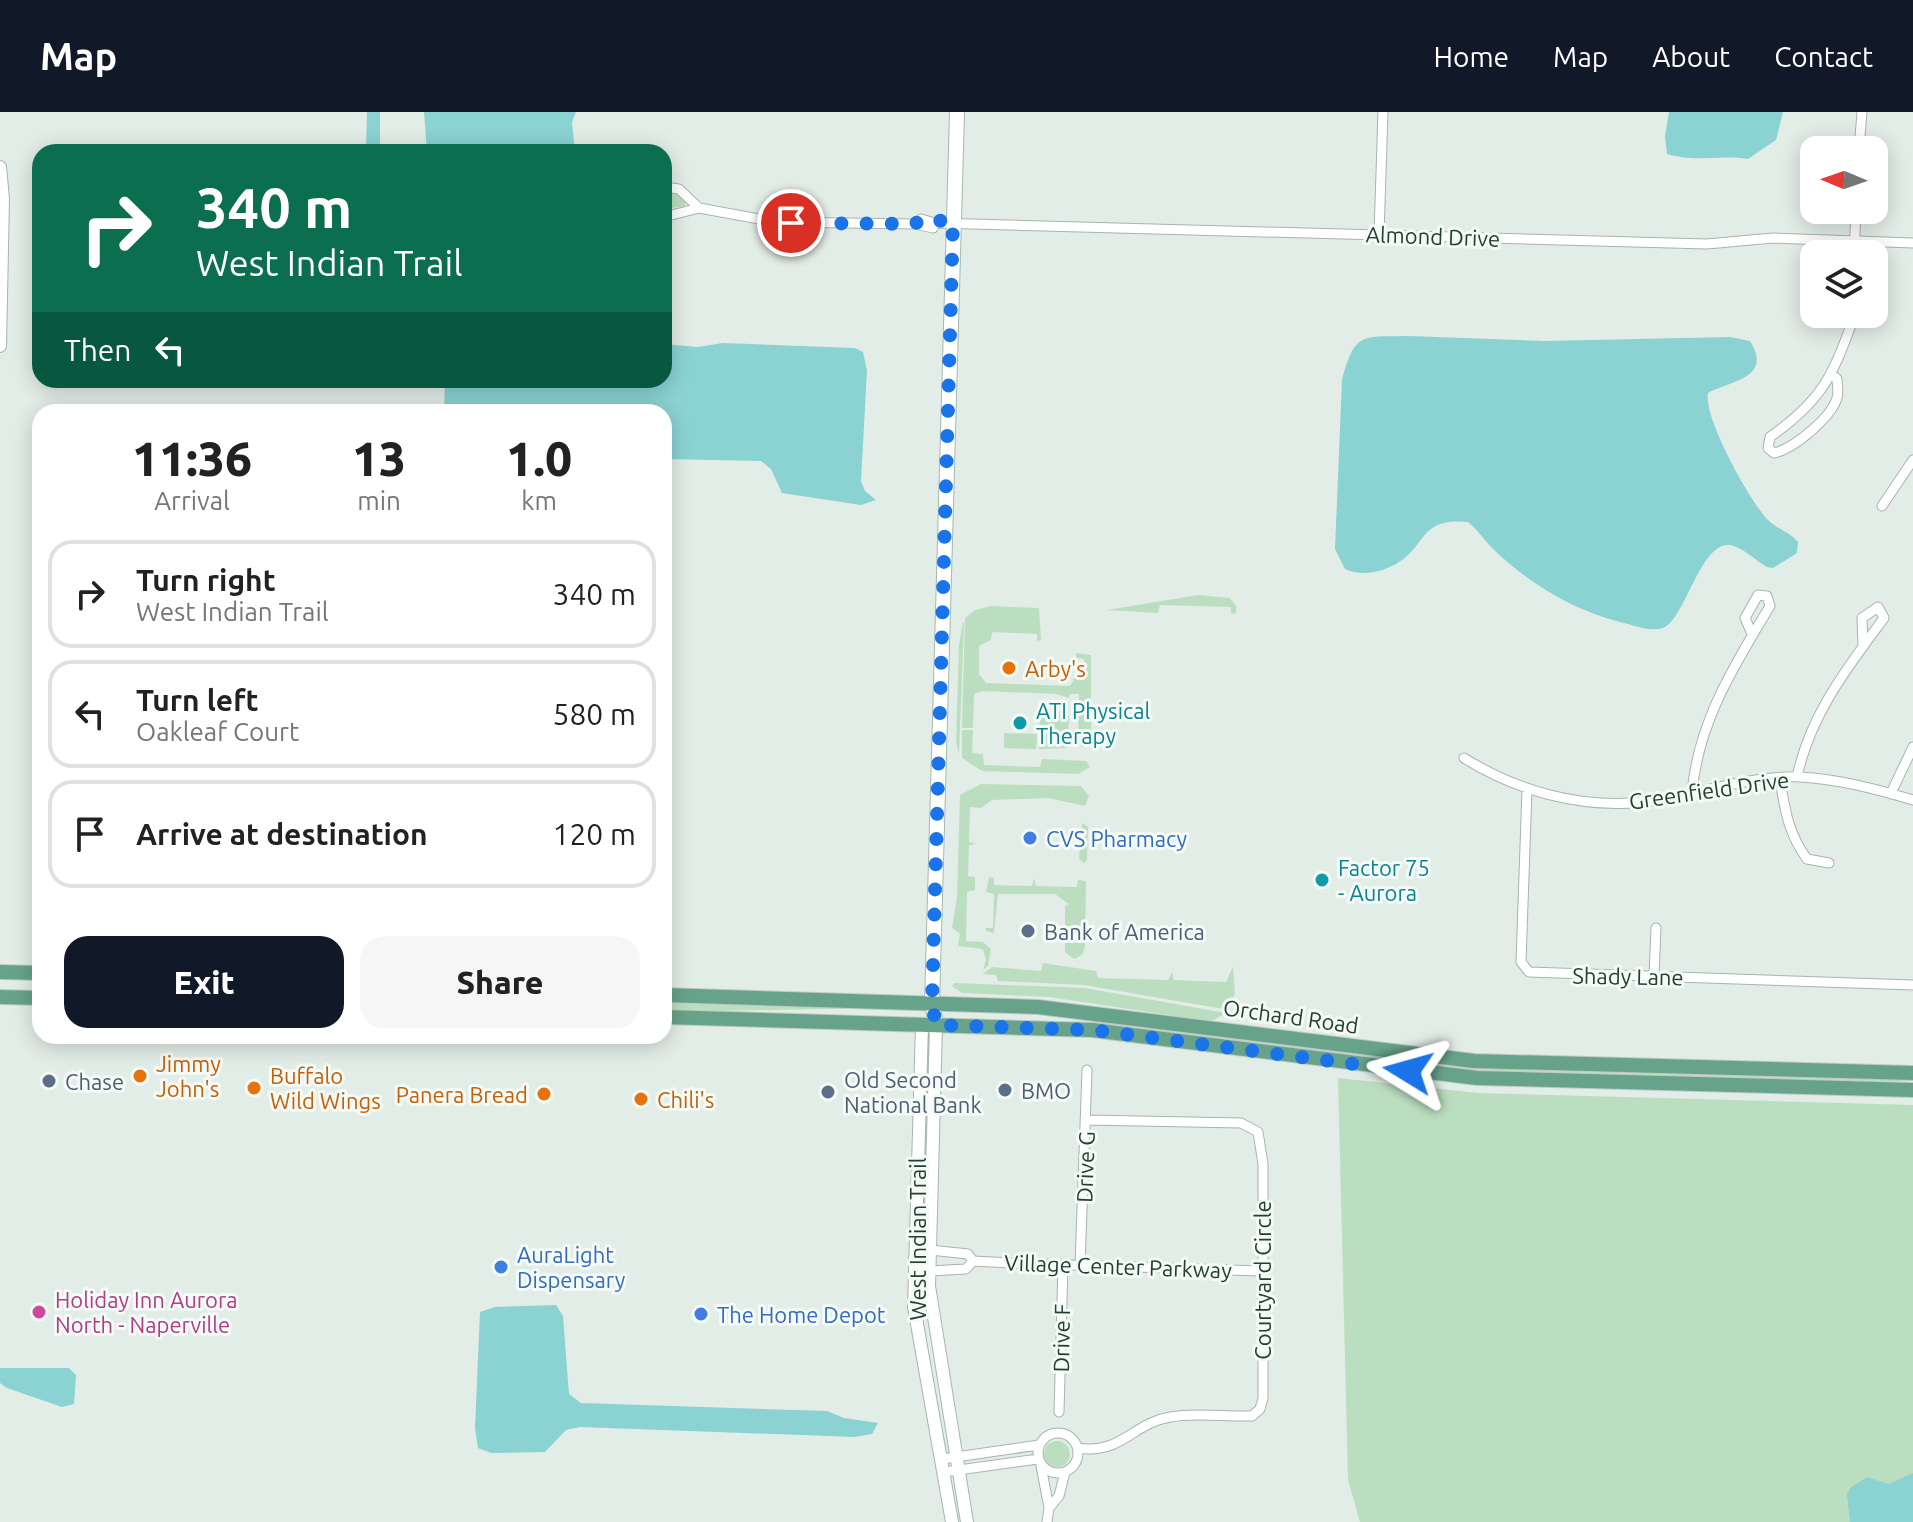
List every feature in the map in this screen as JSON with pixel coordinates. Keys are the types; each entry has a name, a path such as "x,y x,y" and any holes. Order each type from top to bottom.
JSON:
{"main road":[{"name":"West Indian Trail","path":"929,1025 957,112"},
{"path":"0,972 32,973"},
{"name":"Orchard Road","path":"672,995 1087,1011 1474,1061 1913,1073"},
{"path":"0,997 32,998"},
{"name":"Orchard Road","path":"672,1017 1092,1030 1477,1078 1913,1090"}],"street":[{"path":"1379,234 1383,112"},
{"path":"1860,136 1862,112"},
{"path":"0,167 0,346"},
{"path":"672,188 679,189 699,208"},
{"name":"Almond Drive","path":"699,208 776,222 915,224 921,219 935,223 1707,244 1773,238 1913,243"},
{"path":"672,215 699,208"},
{"path":"1854,239 1855,224"},
{"path":"1833,375 1837,379 1838,397 1830,409 1807,432 1774,453 1768,448 1770,437 1799,417 1833,375 1850,328"},
{"path":"1882,506 1913,460"},
{"path":"1692,793 1695,759 1706,726 1728,675 1752,634"},
{"path":"1797,777 1816,720 1863,647"},
{"path":"1891,793 1913,747"},
{"name":"Greenfield Drive","path":"1464,758 1527,789 1606,802 1643,802 1728,784 1797,777 1891,793 1913,800"},
{"path":"1780,780 1786,822 1796,844 1807,859 1829,863"},
{"name":"Shady Lane","path":"1527,789 1521,962 1525,969 1535,974 1913,985"},
{"path":"1654,976 1656,928"},
{"name":"West Indian Trail","path":"929,1025 934,1145 929,1271 936,1341 967,1522"},
{"name":"West Indian Trail","path":"929,1025 913,1259 919,1341 952,1522"},
{"name":"Drive G","path":"1080,1265 1087,1070"},
{"name":"Courtyard Circle","path":"1078,1448 1092,1450 1118,1444 1168,1417 1257,1413 1263,1398 1262,1143 1253,1127 1241,1123 1087,1120"},
{"path":"929,1271 913,1259 930,1250"},
{"name":"Village Center Parkway","path":"930,1250 968,1254 973,1261"},
{"name":"Village Center Parkway","path":"973,1261 1262,1271"},
{"name":"Village Center Parkway","path":"929,1271 966,1269 973,1261"},
{"name":"Drive F","path":"1059,1412 1063,1264"},
{"path":"943,1466 1039,1445 1048,1435 1057,1432 1073,1439 1078,1448 1075,1464 1065,1472 1055,1474 1040,1462 959,1463"},
{"path":"1039,1445 1049,1508 1047,1522"},
{"path":"1049,1508 1059,1496 1065,1472"}],"green space":[{"path":"672,191 685,201 685,206 672,208"},
{"path":"1198,595 1230,598 1236,606 1236,614 1231,613 1231,607 1160,605 1158,613 1107,610"},
{"path":"991,606 1039,608 1041,640 1037,641 1037,634 992,632 991,640 979,646 979,674 986,683 1070,686 1076,675 1083,674 1084,659 1076,658 1076,653 1091,655 1091,739 1087,746 1082,747 1078,742 1079,694 1070,694 1069,698 1057,694 983,691 974,694 973,728 962,728 965,618 975,610"},
{"path":"963,622 959,754 956,742 959,645"},
{"path":"1064,708 1069,717 1067,748 1039,749 1040,711 1062,711"},
{"path":"962,730 973,730 972,753 983,754 984,765 1040,767 1042,759 1086,761 1090,767 1078,774 982,771 962,758"},
{"path":"1004,733 1037,734 1036,749 1004,748"},
{"path":"981,784 1081,786 1089,796 1085,806 1048,798 992,800 981,808 970,807 969,842 977,844 969,845 968,876 975,877 975,890 967,892 966,941 983,942 991,949 988,966 983,970 986,960 983,949 958,946 960,934 952,928 957,897 960,795"},
{"path":"1082,823 1088,827 1087,860 1084,863 1079,859"},
{"path":"989,877 994,878 994,885 1032,886 1034,878 1036,886 1077,887 1078,880 1086,881 1085,947 1082,955 1074,959 1065,952 1065,906 1069,904 1055,894 998,894 994,933 986,931 986,928 993,928 994,894 986,892"},
{"path":"1043,963 1096,971 1098,978 1168,980 1172,972 1174,980 1226,982 1233,966 1235,993 1229,1010 1084,985 998,981 996,975 983,974 992,967 1041,971"},
{"path":"954,983 1085,988 1226,1013 1214,1020 1202,1020 1049,997 962,993 952,986"},
{"path":"672,1002 875,1008 672,1012"},
{"path":"1032,1021 1111,1022 1289,1044 1913,1081 1834,1082 1491,1073"},
{"path":"1338,1078 1478,1093 1913,1105 1913,1522 1360,1522 1348,1480"},
{"path":"1057,1441 1066,1445 1070,1454 1066,1463 1057,1467 1048,1463 1044,1454 1048,1445"}],"water":[{"path":"367,112 380,112 380,144 366,144"},
{"path":"424,112 576,112 572,122 574,144 426,144"},
{"path":"1669,112 1783,112 1776,140 1748,159 1688,158 1667,154 1665,136"},
{"path":"1381,336 1544,341 1730,337 1750,341 1756,354 1753,371 1708,393 1708,405 1729,459 1750,496 1768,520 1798,542 1797,553 1773,568 1736,547 1724,546 1704,563 1672,621 1658,629 1641,628 1602,617 1552,594 1507,562 1468,522 1435,526 1404,559 1388,568 1371,573 1345,569 1335,549 1342,380 1351,353 1363,340"},
{"path":"723,343 855,348 863,352 867,371 861,481 865,491 876,500 861,505 782,493 771,469 761,461 672,459 672,404 444,404 445,388 672,388 672,345 698,347"},
{"path":"556,1305 563,1316 569,1394 581,1403 827,1411 844,1418 878,1423 872,1434 855,1437 580,1427 566,1430 545,1452 491,1453 478,1448 475,1428 480,1312 495,1307"},
{"path":"0,1368 69,1368 76,1375 74,1404 62,1407 7,1388 0,1383"},
{"path":"1913,1473 1913,1522 1850,1522 1847,1495 1850,1488 1867,1477 1889,1484"}],"place":[{"name":"Arby's","path":"1009,668"},
{"name":"ATI Physical Therapy","path":"1020,723"},
{"name":"CVS Pharmacy","path":"1030,838"},
{"name":"Factor 75 - Aurora","path":"1322,880"},
{"name":"Bank of America","path":"1028,931"},
{"name":"Jimmy John's","path":"140,1076"},
{"name":"Chase","path":"49,1081"},
{"name":"Buffalo Wild Wings","path":"254,1088"},
{"name":"BMO","path":"1005,1090"},
{"name":"Old Second National Bank","path":"828,1092"},
{"name":"Panera Bread","path":"544,1094"},
{"name":"Chili's","path":"641,1099"},
{"name":"AuraLight Dispensary","path":"501,1267"},
{"name":"Holiday Inn Aurora North - Naperville","path":"39,1312"},
{"name":"The Home Depot","path":"701,1314"}],"route":[{"path":"791,223 915,224 921,219 935,223 953,222 935,847 932,1004 936,1025 1092,1030 1408,1071"}]}
